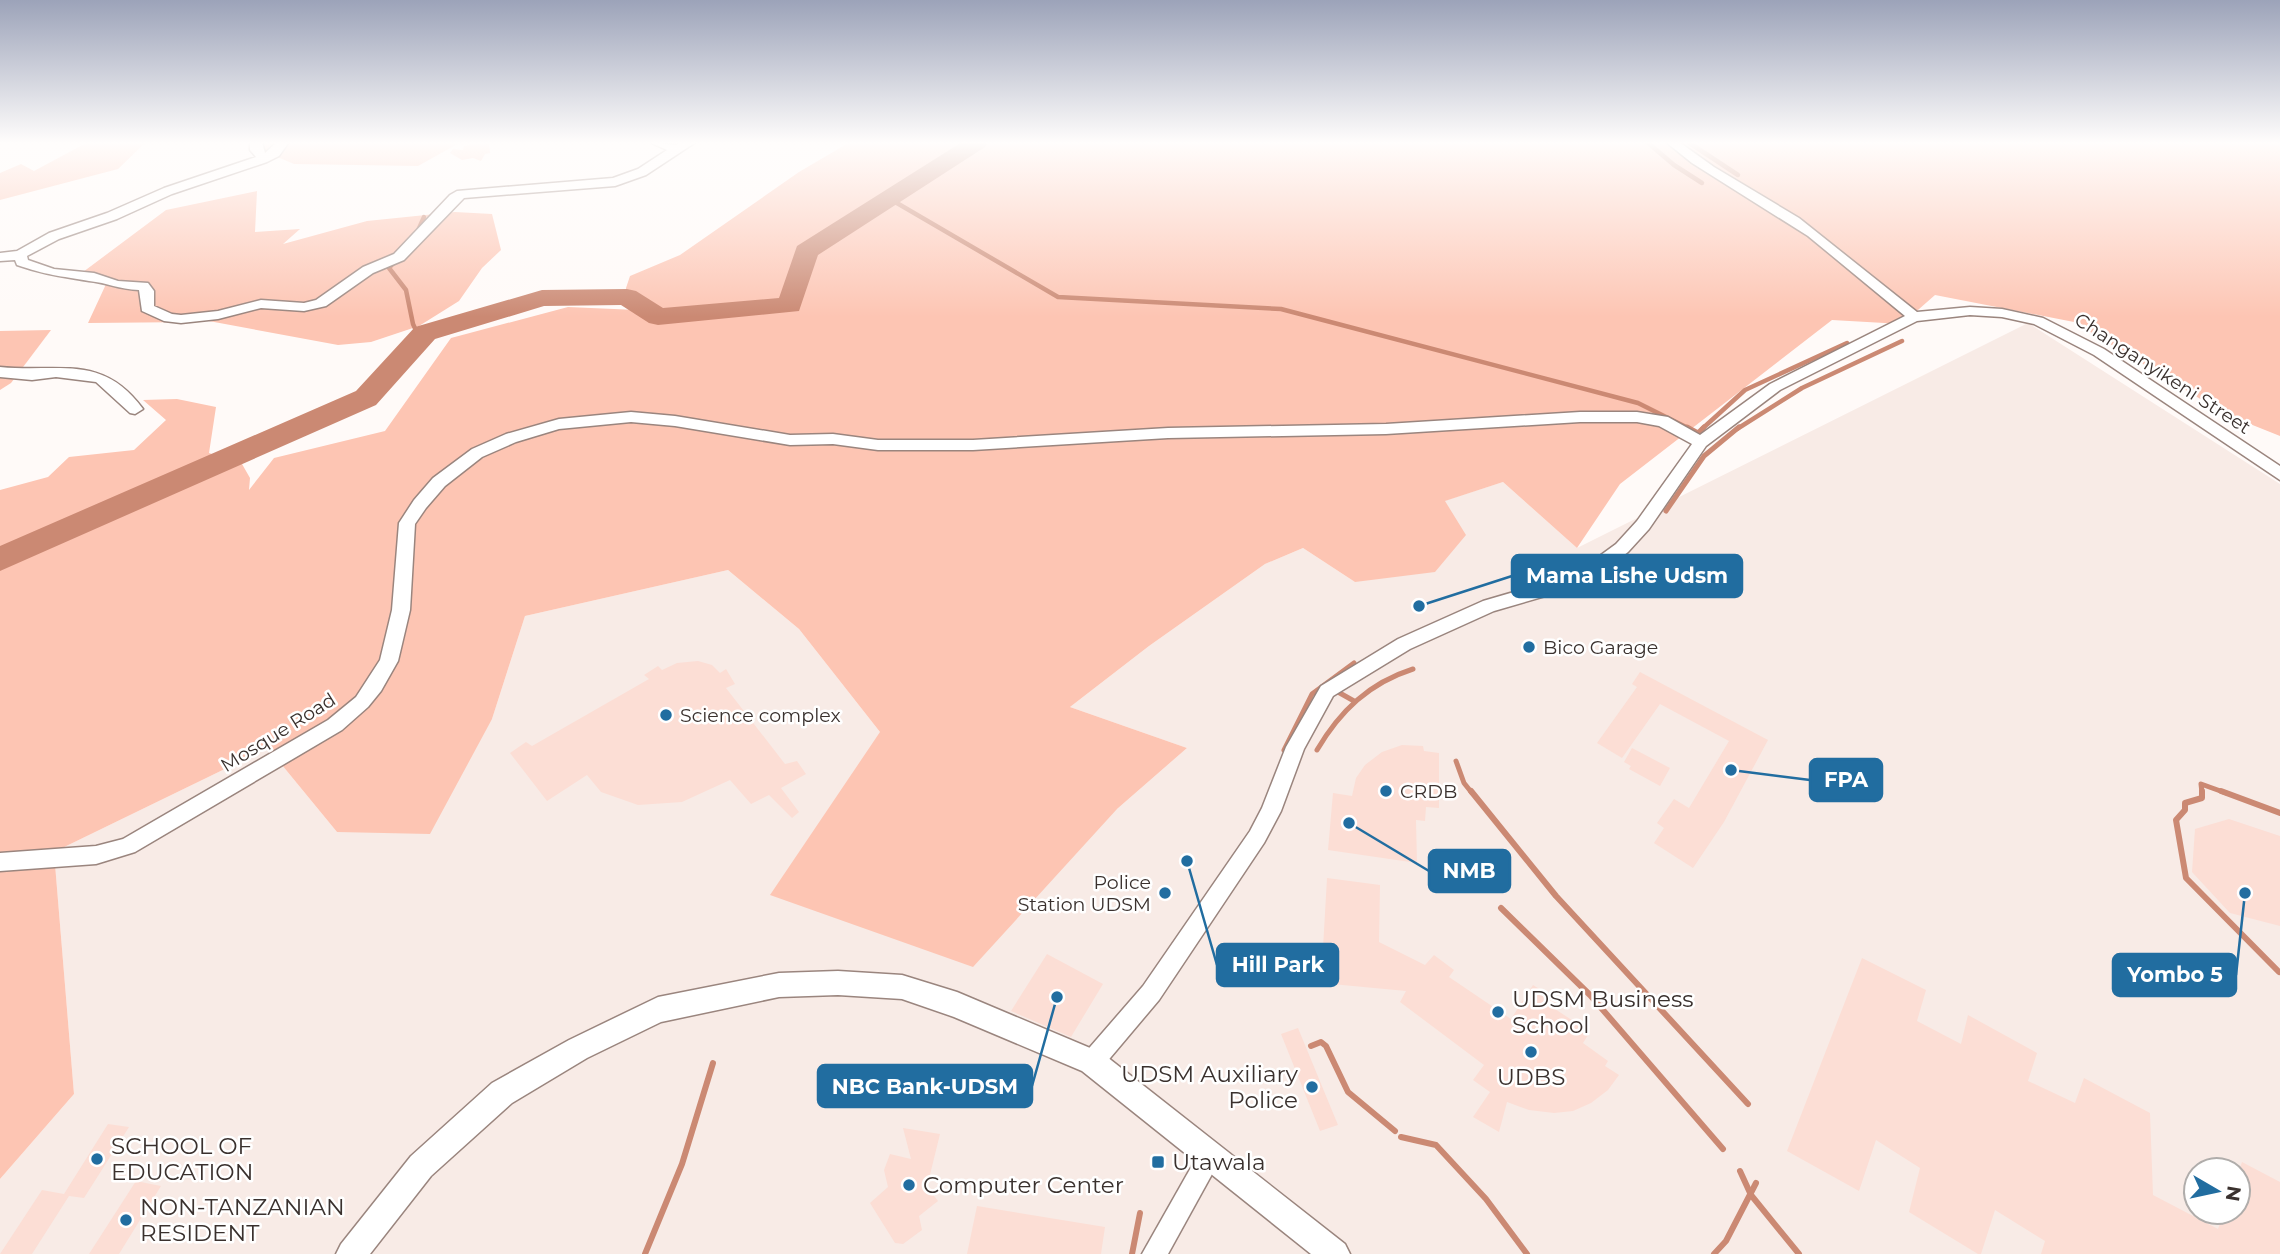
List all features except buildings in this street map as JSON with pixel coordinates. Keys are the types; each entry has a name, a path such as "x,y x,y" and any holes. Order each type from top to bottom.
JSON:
{"street":[{"path":"0,257 20,255 54,236 147,201"},
{"path":"20,255 22,262 52,274 94,277 117,285 144,286 147,291 147,308 169,318 218,315 261,304 304,307 321,303 369,270 399,257 452,201"},
{"path":"1762,201 1811,234 1914,317"},
{"name":"Changanyikeni Street","path":"1092,1062 1151,993 1257,837 1271,811 1295,747 1327,691 1404,644 1489,606 1581,579 1622,548 1643,525 1701,442 1775,387 1914,317 1970,311 2002,313 2038,321 2099,352 2280,474"},
{"path":"0,372 32,375 56,372 101,378 135,409"},
{"name":"Mosque Road","path":"0,862 96,855 128,846 335,725 369,694 389,661 401,610 407,523 439,482 477,453 511,438 559,424 631,417 675,421 790,440 833,439 878,445 973,445 1168,433 1363,430 1580,417 1637,417 1663,421 1701,442"},
{"path":"351,1254 421,1166 502,1093 578,1049 658,1010 779,985 838,983 902,986 957,1004 1092,1062 1335,1254"},
{"path":"1154,1254 1210,1156"}],"shaded area":[{"path":"211,201 257,201 255,232 300,229 283,244 367,221 455,212 492,214 501,250 482,268 459,301 419,326 371,342 338,345 198,319 195,322 88,323 107,282 83,272 166,210"},
{"path":"758,201 2280,201 2280,436 2225,414 2074,322 1935,295 1902,324 1832,320 1620,484 1577,548 1503,482 1445,501 1466,535 1435,572 1355,582 1303,548 1265,564 1149,646 1070,707 1187,748 1117,809 973,967 770,895 880,732 799,629 728,570 525,616 492,719 430,834 337,832 268,748 54,852 74,1094 0,1179 0,490 48,477 69,457 134,450 166,420 143,400 177,399 216,407 209,453 242,464 250,478 249,490 274,458 385,431 451,338 568,307 637,310 626,301 630,276 680,255"},
{"path":"2028,323 2280,484 2280,1254 0,1254 0,1179 74,1094 54,852 268,748 337,832 492,719 525,616 728,570 799,629 880,732 1117,809 1187,748 1070,707 1149,646 1265,564 1303,548 1355,582 1444,501 1503,482 1577,548"},
{"path":"51,330 11,383 0,390 0,331"}],"waterway":[{"path":"0,559 366,398 425,333 542,298 627,297 658,317 790,305 806,251 885,201"},
{"path":"893,201 1058,297 1281,309 1638,403 1690,429"},
{"path":"417,233 424,217"},
{"path":"396,260 389,268 406,290 413,324 420,339"},
{"path":"1737,429 1802,388 1902,341"},
{"path":"1702,429 1745,390 1847,343"},
{"path":"1687,427 1698,433 1702,429"},
{"path":"1666,511 1704,456 1739,427"},
{"path":"1284,750 1312,694 1354,663"},
{"path":"1317,750 1357,700 1383,682 1413,669"},
{"path":"1338,692 1354,701"},
{"path":"1456,761 1464,783 1472,793"},
{"path":"2202,793 2201,784 2226,793"},
{"path":"1471,791 1556,896 1748,1104"},
{"path":"2221,791 2280,813"},
{"path":"2202,793 2202,798 2185,803 2185,810 2176,820 2186,878 2279,972"},
{"path":"1501,908 1590,995 1723,1149"},
{"path":"1311,1046 1321,1042 1326,1046 1348,1092 1395,1131"},
{"path":"645,1254 682,1164 713,1063"},
{"path":"1401,1137 1436,1145 1486,1199 1527,1254"},
{"path":"1740,1171 1750,1194"},
{"path":"1750,1194 1756,1183"},
{"path":"1714,1254 1726,1241 1750,1194"},
{"path":"1750,1194 1799,1254"},
{"path":"1132,1254 1140,1213"}],"place":[{"name":"Mama Lishe Udsm","path":"1419,606"},
{"name":"Bico Garage","path":"1529,647"},
{"name":"Science complex","path":"666,715"},
{"name":"FPA","path":"1731,770"},
{"name":"CRDB","path":"1386,791"},
{"name":"NMB","path":"1349,823"},
{"name":"Hill Park","path":"1187,861"},
{"name":"Police Station UDSM","path":"1165,893"},
{"name":"Yombo 5","path":"2245,893"},
{"name":"NBC Bank-UDSM","path":"1057,997"},
{"name":"UDSM Business School","path":"1498,1012"},
{"name":"UDBS","path":"1531,1052"},
{"name":"UDSM Auxiliary Police","path":"1312,1087"},
{"name":"SCHOOL OF EDUCATION","path":"97,1159"},
{"name":"Utawala","path":"1158,1162"},
{"name":"Computer Center","path":"909,1185"},
{"name":"NON-TANZANIAN RESIDENT","path":"126,1220"}]}
